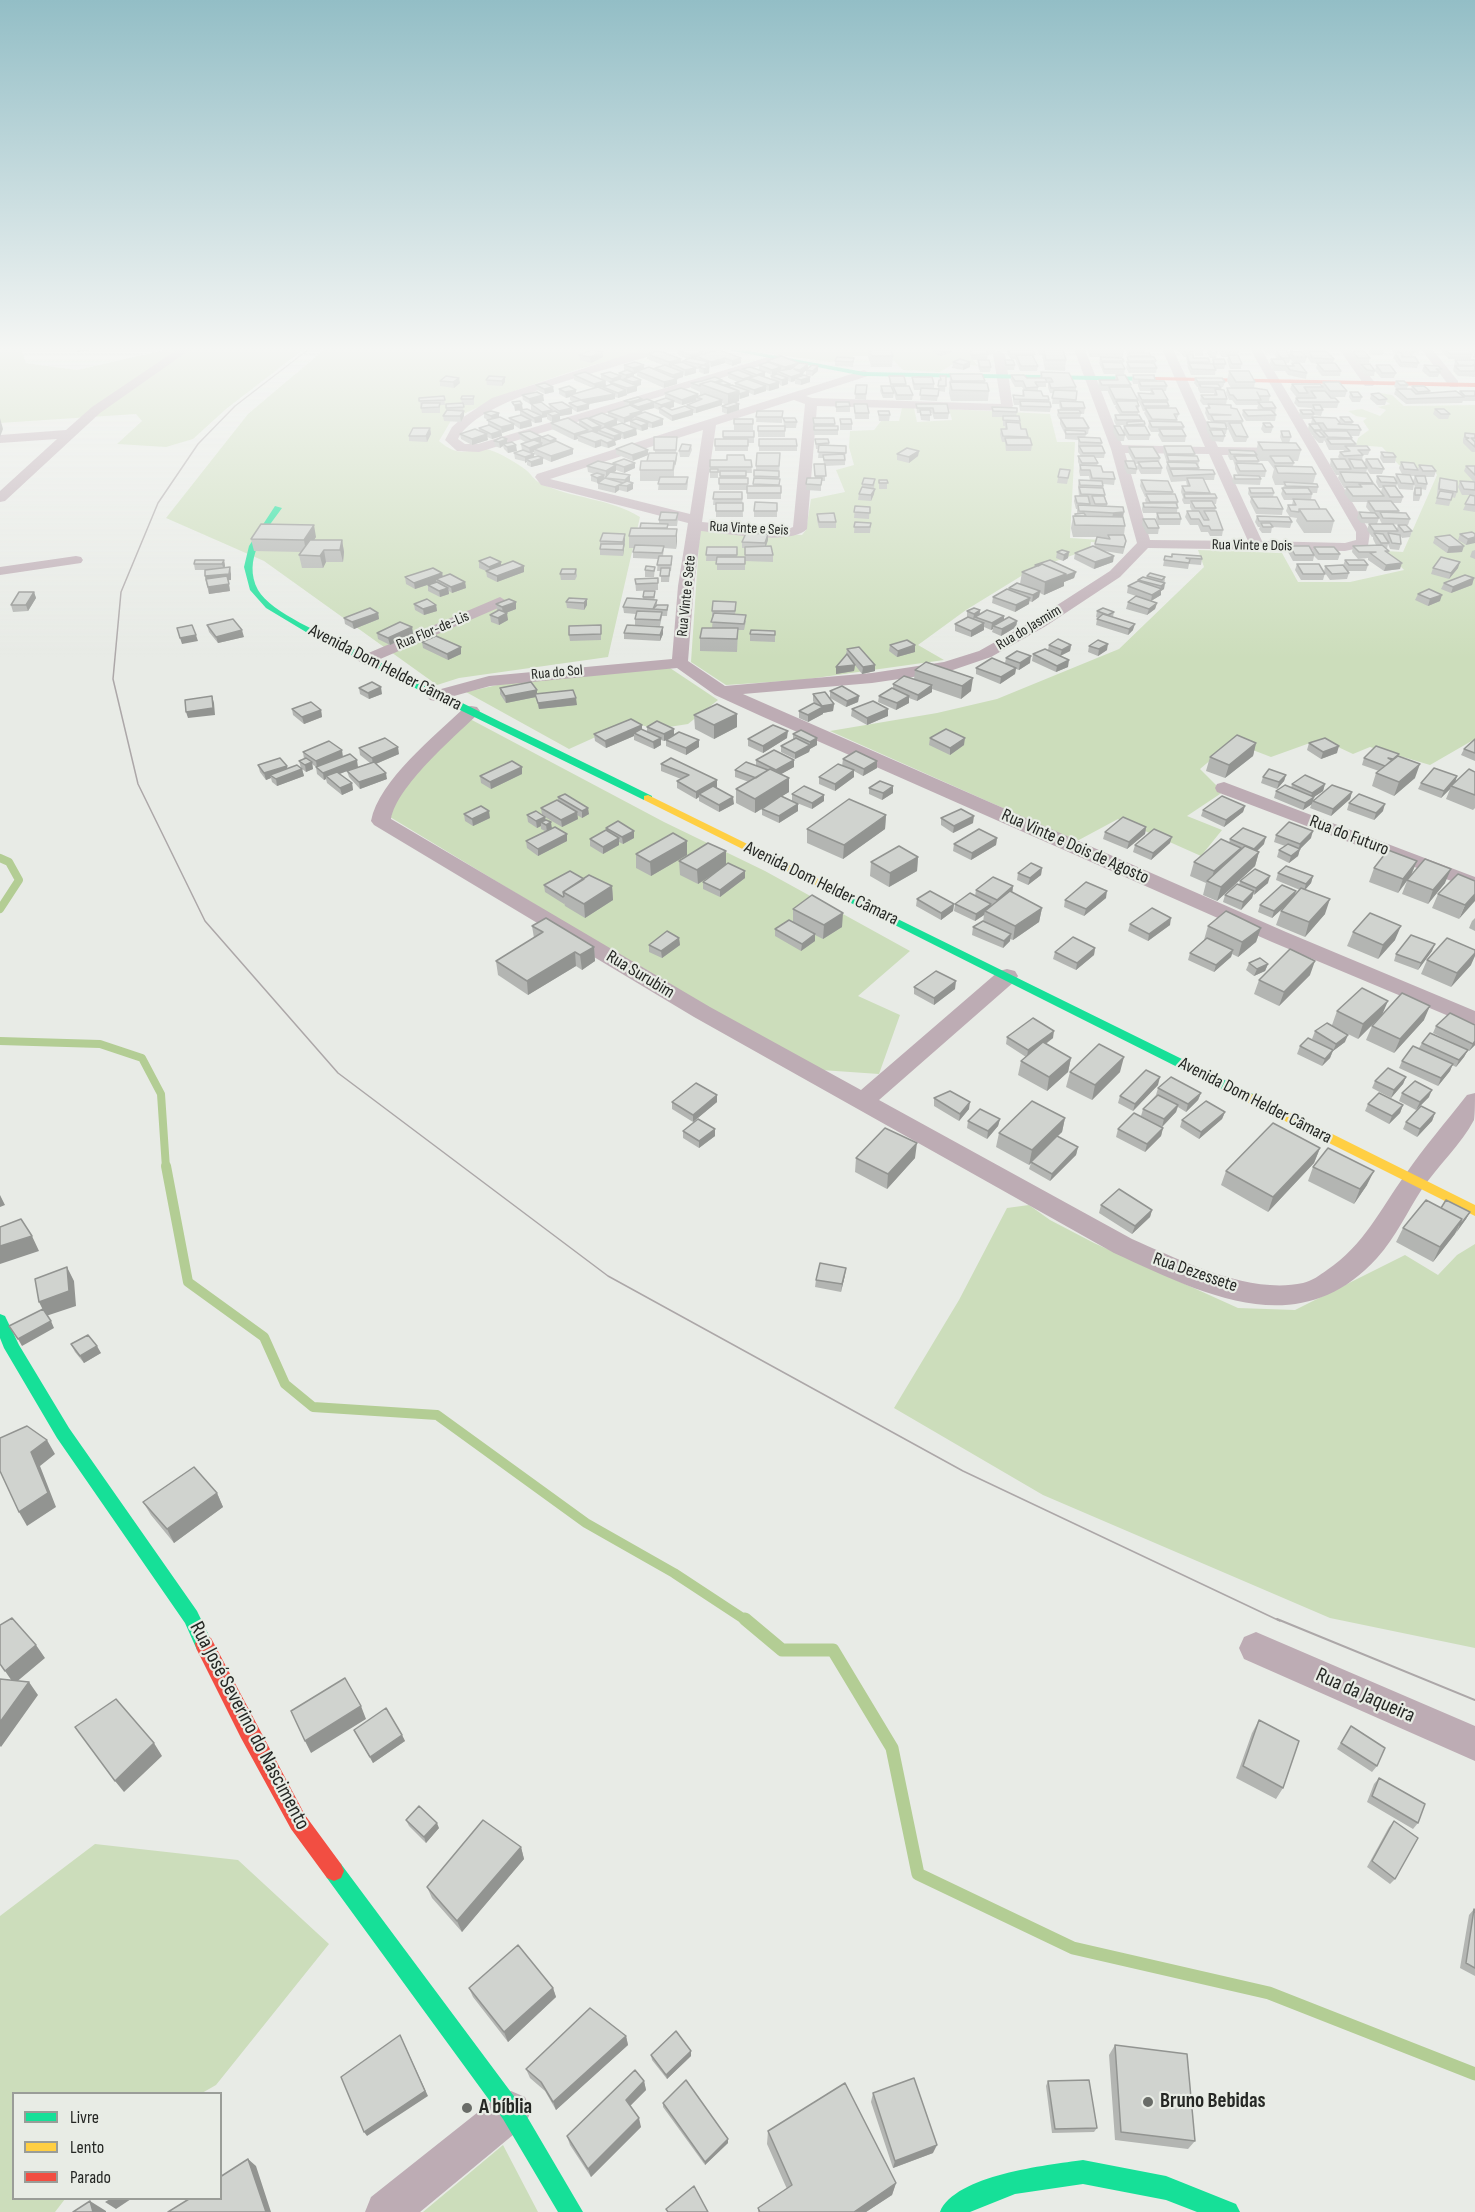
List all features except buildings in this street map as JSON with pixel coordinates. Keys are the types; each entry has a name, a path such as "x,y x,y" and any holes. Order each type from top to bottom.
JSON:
{"street":[{"path":"4,492 49,452"},
{"path":"619,452 542,477 546,482 695,523"},
{"name":"Rua Vinte e Sete","path":"680,663 686,586 706,452"},
{"name":"Rua Vinte e Seis","path":"695,523 786,534 797,531 800,529 807,452"},
{"path":"1118,452 1144,544"},
{"path":"1214,452 1257,546"},
{"path":"1289,452 1316,453"},
{"name":"Rua Vinte e Dois","path":"1144,544 1345,547 1363,543 1363,532 1316,453"},
{"name":"Avenida Dom Helder Câmara","path":"278,508 257,535 251,548 248,568 255,591 279,613 436,696 471,711 1007,976 1475,1211"},
{"name":"Rua do Jasmim","path":"721,691 872,678 947,667 985,654 1040,623 1114,574 1144,544"},
{"path":"0,570 76,560"},
{"name":"Rua Flor-de-Lis","path":"366,660 500,602"},
{"name":"Rua Vinte e Dois de Agosto","path":"680,663 721,691 1279,937 1475,1020"},
{"name":"Rua do Sol","path":"436,696 500,680 680,663"},
{"name":"Rua Surubim","path":"471,711 414,767 381,811 381,821 702,1012 863,1101"},
{"name":"Rua do Futuro","path":"1224,788 1475,884"},
{"path":"863,1101 1007,976"},
{"name":"Rua Dezessete","path":"863,1101 1123,1246 1165,1265 1209,1280 1271,1296 1304,1294 1335,1279 1372,1246 1414,1181 1475,1101"},
{"name":"Rua José Severino do Nascimento","path":"0,1320 12,1348 63,1433 191,1617 248,1731 298,1822 511,2111 571,2212"},
{"name":"Rua da Jaqueira","path":"1256,1648 1475,1744"},
{"path":"386,2212 511,2111"},
{"path":"952,2212 964,2201 1015,2182 1083,2172 1166,2188 1228,2212"}],"green space":[{"path":"218,452 495,452 522,467 540,483 616,506 640,517 608,657 459,678 437,685 264,561 166,518"},
{"path":"850,452 1074,452 1070,538 1101,540 1106,543 1091,542 1090,549 1031,570 966,610 918,645 944,660 801,680 726,685 691,662 700,528 802,535 806,530 811,499 845,492 836,470 854,465"},
{"path":"1387,452 1475,452 1475,739 1430,765 1370,747 1353,754 1321,739 1271,757 1232,742 1200,769 1223,792 1187,816 1222,830 1201,856 1118,819 1077,841 830,731 937,713 997,699 1119,649 1204,567 1198,550 1282,553 1298,582 1350,582 1404,570 1386,551 1403,552 1437,475 1435,471 1399,465"},
{"path":"670,668 718,700 688,724 656,729 629,722 569,749 466,692 502,684"},
{"path":"470,719 664,822 765,871 910,951 858,996 900,1015 879,1074 807,1069 390,817 396,792"},
{"path":"1029,1205 1050,1220 1094,1243 1238,1308 1295,1310 1405,1255 1438,1275 1457,1255 1475,1244 1475,1648 1330,1618 1043,1495 894,1408 959,1300 1007,1208"},
{"path":"95,1844 238,1860 329,1944 216,2085 204,2092 12,2092 12,2200 64,2200 55,2212 0,2212 0,1916"},
{"path":"503,2145 538,2212 423,2212"}],"waterway":[{"path":"0,858 9,862 19,880 0,909"},
{"path":"0,1041 100,1044 142,1058 161,1094 166,1168"},
{"path":"166,1166 188,1282 264,1337 285,1384 313,1407 437,1415 586,1523 674,1573 747,1621"},
{"path":"745,1619 782,1650 833,1650 892,1748 918,1874 1073,1948 1269,1993 1475,2074"}],"tram line":[{"path":"192,452 158,503 121,592 113,679 138,784 205,921 338,1073 608,1276 963,1471 1280,1621"},
{"path":"1277,1619 1475,1700"}],"traffic: fast":[{"path":"278,508 258,536 248,567 254,590 269,606 281,615 420,687 648,798"},
{"path":"849,898 1248,1097"},
{"path":"0,1320 12,1348 63,1433 191,1617 204,1644"},
{"path":"334,1871 511,2111 571,2212"},
{"path":"952,2212 964,2201 1015,2182 1083,2172 1166,2188 1228,2212"}],"traffic: slow":[{"path":"648,798 849,898"},
{"path":"1248,1097 1475,1211"}],"traffic: jam":[{"path":"204,1644 298,1822 334,1871"}],"place":[{"name":"Bruno Bebidas","path":"1148,2102"},
{"name":"A bíblia","path":"467,2108"}]}
